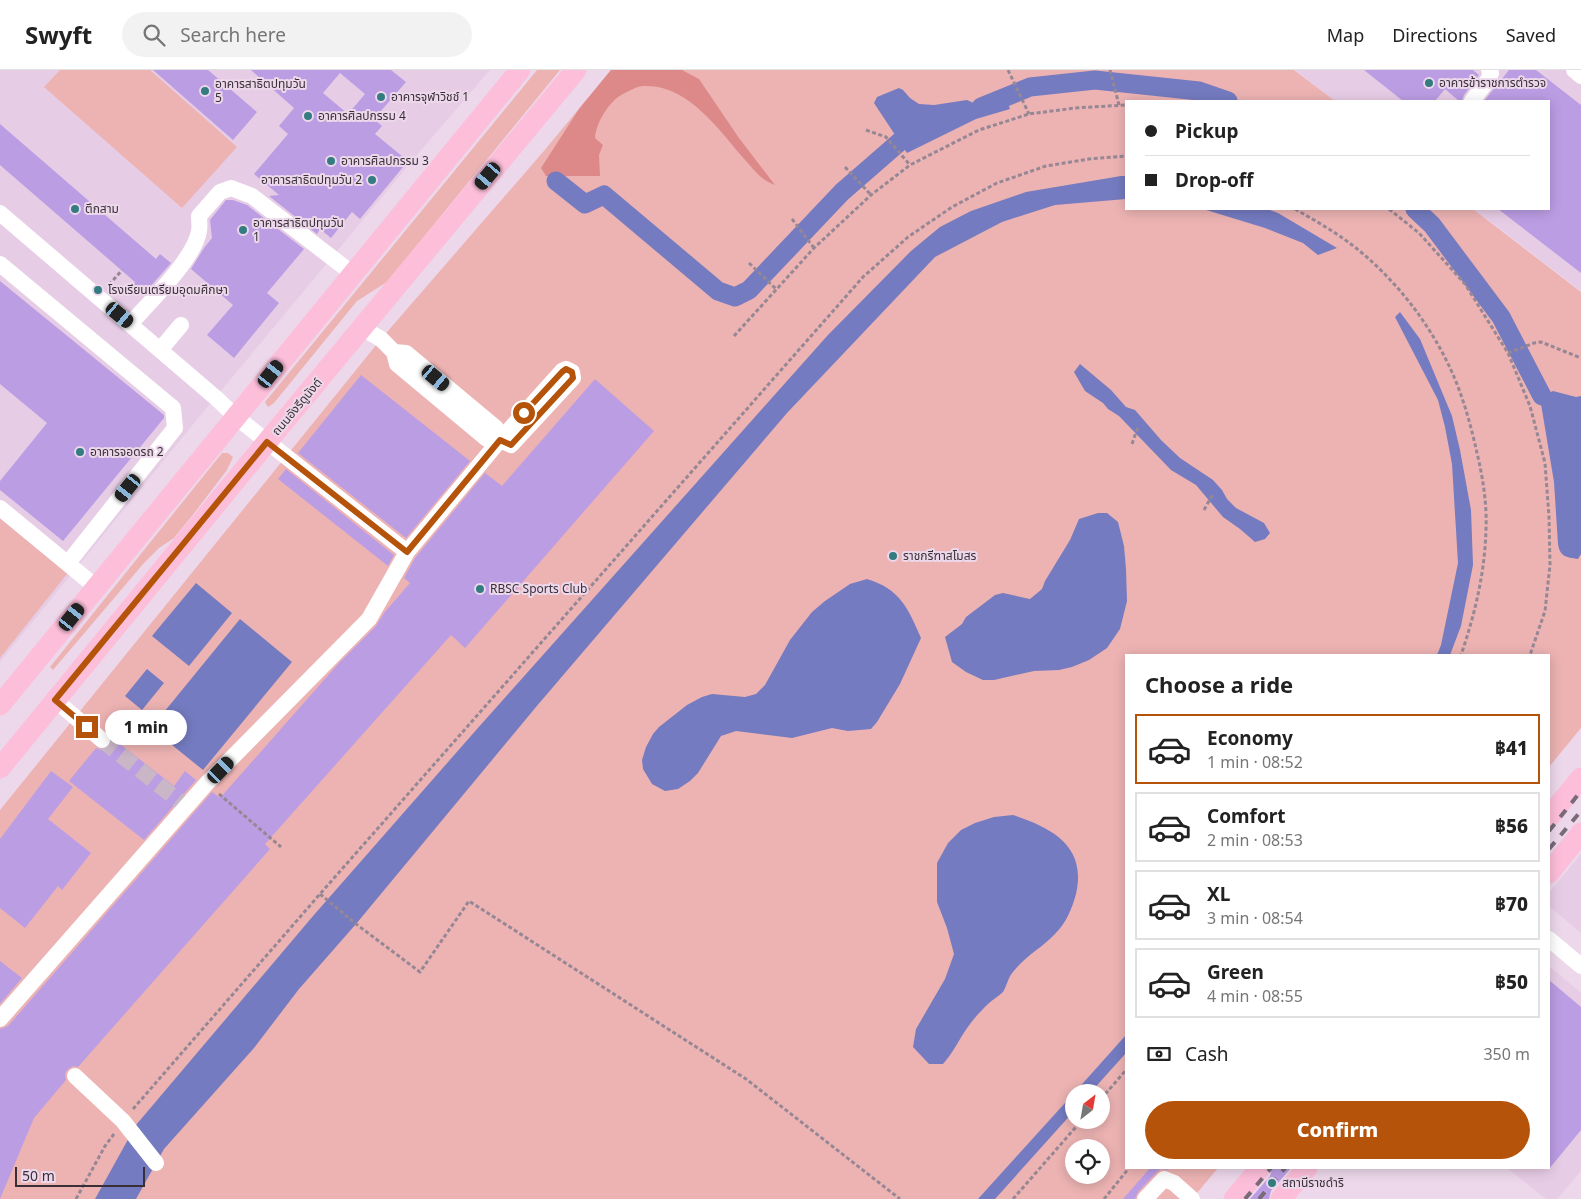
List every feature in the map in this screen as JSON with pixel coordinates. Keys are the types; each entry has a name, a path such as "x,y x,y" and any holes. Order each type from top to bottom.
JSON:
{"main road":[{"path":"0,705 520,70"},
{"name":"ถนนอังรีดูนังต์","path":"0,768 267,442 576,70"},
{"path":"1550,816 1581,778"},
{"path":"1550,872 1581,834"},
{"path":"1234,1199 1259,1169"},
{"path":"1281,1199 1306,1169"}],"street":[{"path":"1473,100 1488,80 1491,73 1490,70"},
{"path":"1574,70 1581,76"},
{"path":"130,324 184,263 194,246 199,231 199,216 220,192 232,188 252,196 353,274"},
{"path":"0,213 236,417 407,552"},
{"path":"0,264 173,408 175,428 68,563"},
{"path":"160,350 181,325"},
{"path":"0,1019 185,805 369,619 407,552 500,440 562,372 566,369 572,372 573,378 511,445 500,440 496,428 489,421 406,353 394,352 381,339 362,328"},
{"path":"0,508 96,587"},
{"path":"55,700 102,740"},
{"path":"1550,940 1581,966"},
{"path":"75,1076 126,1125 156,1162"},
{"path":"1146,1199 1164,1179 1174,1183 1192,1199"}],"path":[{"path":"1008,70 1029,114"},
{"path":"1111,72 1119,105"},
{"path":"734,336 814,248 871,195 910,165 979,130 1029,114 1075,108 1125,105"},
{"path":"866,130 886,137 910,165"},
{"path":"76,1199 105,1146 126,1125 320,894 863,277 908,237 952,207 997,183 1046,166 1089,159 1125,156"},
{"path":"845,166 871,195"},
{"path":"1297,210 1356,248 1385,274 1410,303 1434,338 1451,370 1467,415 1477,452 1485,496 1486,528 1481,580 1461,654"},
{"path":"1390,210 1419,233 1466,284 1508,353 1530,406 1544,463 1549,517 1550,564 1545,610 1530,654"},
{"path":"792,220 814,248"},
{"path":"749,264 776,290"},
{"path":"1508,353 1541,342 1581,358"},
{"path":"1132,444 1138,427"},
{"path":"1204,510 1213,494"},
{"path":"207,783 281,847"},
{"path":"320,894 356,924 420,972 469,901 746,1079 900,1199"},
{"path":"1110,1089 1125,1071"},
{"path":"1013,1199 1074,1129"},
{"path":"1104,1199 1128,1169"}],"shaded area":[{"path":"0,70 490,70 195,422 0,662"},
{"path":"60,70 150,70 237,147 182,208 44,87"},
{"path":"537,70 560,70 387,282 357,301 274,403 268,407 265,402"},
{"name":"ราชกรีฑาสโมสร","path":"611,70 1294,70 1334,100 1125,100 1125,210 1474,210 1581,292 1581,728 1550,766 1550,654 1125,654 1125,1169 1217,1169 1192,1199 0,1199 0,810 381,339 543,152"},
{"path":"611,70 682,70 699,79 739,138 775,185 759,175 714,124 689,101 660,87 644,86 633,89 618,97 608,107 601,119 595,138 603,145 599,155 600,176 546,176 541,168 579,109"},
{"path":"1295,70 1581,70 1581,291 1475,210 1550,210 1550,100 1334,100"},
{"path":"222,453 228,453 233,457 227,470 192,516 174,538 159,548 144,563 53,670 50,667"},
{"path":"0,512 71,569 0,658"},
{"path":"1581,854 1581,933 1550,907 1550,892"},
{"path":"1550,967 1581,993 1581,1171 1557,1199 1546,1199 1508,1169 1550,1169"}],"water":[{"path":"899,88 919,104 934,105 967,100 978,105 1004,94 1010,109 976,119 907,153 874,103 877,97"},
{"path":"1125,176 1125,199 1055,205 1002,222 935,257 787,413 536,707 356,924 299,989 254,1048 164,1149 136,1199 95,1199 136,1125 313,916 828,335 911,251 940,227 971,211 1026,192"},
{"path":"1206,210 1270,210 1337,248 1318,255 1303,243 1265,228"},
{"path":"1400,312 1420,339 1452,416 1471,510 1473,565 1461,626 1450,654 1437,654 1441,645 1458,563 1452,464 1438,400 1395,317"},
{"path":"1080,364 1111,390 1126,407 1135,410 1161,440 1180,458 1213,480 1236,508 1264,523 1270,533 1265,539 1255,542 1223,517 1196,485 1171,470 1119,416 1085,391 1074,372"},
{"path":"1553,391 1576,397 1581,396 1581,554 1578,559 1564,556 1560,552 1558,544 1554,482 1541,404 1542,396"},
{"path":"1098,513 1107,513 1118,522 1124,546 1126,569 1127,601 1120,629 1107,648 1089,660 1072,667 1059,670 1034,671 994,680 983,680 966,672 952,662 945,637 962,624 966,617 995,595 1003,593 1030,599 1042,589 1070,540 1079,519"},
{"path":"867,579 888,588 895,594 907,609 921,638 900,684 871,729 848,731 832,728 792,738 736,731 721,736 698,773 678,789 665,791 652,784 643,769 642,760 646,747 659,727 687,705 702,697 712,694 745,697 756,694 765,685 790,640 812,612 850,584"},
{"path":"196,583 232,613 189,666 152,636"},
{"path":"240,619 292,662 203,770 151,728"},
{"path":"147,669 164,683 142,710 125,696"},
{"path":"1013,815 1053,833 1071,851 1076,863 1078,877 1073,905 1059,930 1018,966 1010,976 1003,992 974,1019 943,1064 929,1064 913,1047 916,1029 945,979 954,954 937,902 937,863 948,843 961,830 994,817"},
{"path":"1125,1036 1125,1054 1098,1084 1082,1084"},
{"path":"1065,1103 1065,1121 995,1199 978,1199"}],"building":[{"name":"อาคารสาธิตปทุมวัน 5","path":"153,70 208,70 257,112 233,140"},
{"path":"251,70 391,70 406,82 374,119 382,126 375,134 408,161 360,219 352,212 331,238 320,229 317,234 269,196 279,195 254,174 288,134 279,126 294,108","holes":["340,73 365,94 348,114 323,93"]},
{"name":"อาคารข้าราชการตำรวจ","path":"1364,70 1473,70 1479,75 1462,100 1458,100 1445,89 1436,100 1402,100"},
{"path":"1509,70 1536,70 1581,105 1581,273 1499,210 1550,210 1550,100 1485,100"},
{"name":"ตึกสาม","path":"0,124 156,259 160,254 171,263 143,295 132,285 135,282 0,165"},
{"path":"226,200 233,200 247,205 304,249 267,293 279,303 234,358 207,335 233,305 191,269 212,238 210,220"},
{"name":"อาคารจอดรถ 2","path":"0,281 164,415 164,418 63,541 0,490 0,481 47,423 0,384"},
{"path":"361,375 470,461 406,538 298,453"},
{"path":"595,379 654,431 465,648 451,635 265,844 270,849 78,1067 73,1066 67,1070 65,1074 66,1080 34,1118 0,1199 0,1029 8,1026 212,792 220,798 338,664 376,626 384,613 410,583 404,578 415,558 485,473 502,486"},
{"path":"286,469 394,555 388,566 278,479"},
{"path":"111,737 174,786 185,771 196,780 144,840 69,781 96,748 101,750 109,747 112,742"},
{"path":"51,771 73,787 48,819 91,853 62,890 58,886 25,928 0,908 0,839"},
{"path":"0,961 22,978 0,1004"},
{"path":"1550,981 1581,1007 1581,1130 1550,1168"},
{"path":"1149,1169 1161,1169 1138,1192 1135,1199 1123,1199"},
{"path":"1272,1169 1290,1169 1271,1191 1269,1199 1250,1199 1270,1176"}],"waterway":[{"path":"981,107 1030,87 1095,80 1199,91 1225,100"},
{"path":"556,181 585,204 604,195 718,291 735,297 749,290 842,192 904,138 923,130"},
{"path":"1416,210 1432,225 1501,317 1542,396"}],"tunnel":[{"path":"102,740 183,804"}],"railway":[{"path":"1550,830 1581,791"},
{"path":"1550,848 1581,811"},
{"path":"1245,1199 1270,1169"},
{"path":"1259,1199 1284,1169"}],"place":[{"name":"อาคารข้าราชการตำรวจ","path":"1429,83"},
{"name":"อาคารสาธิตปทุมวัน 5","path":"205,91"},
{"name":"อาคารจุฬาวิชช์ 1","path":"381,97"},
{"name":"อาคารศิลปกรรม 4","path":"308,116"},
{"name":"อาคารศิลปกรรม 3","path":"331,161"},
{"name":"อาคารสาธิตปทุมวัน 2","path":"372,180"},
{"name":"ตึกสาม","path":"75,209"},
{"name":"อาคารสาธิตปทุมวัน 1","path":"243,230"},
{"name":"โรงเรียนเตรียมอุดมศึกษา","path":"98,290"},
{"name":"อาคารจอดรถ 2","path":"80,452"},
{"name":"ราชกรีฑาสโมสร","path":"893,556"},
{"name":"RBSC Sports Club","path":"480,589"},
{"name":"สถานีราชดำริ","path":"1272,1183"}],"route":[{"path":"87,727 55,700 267,442 407,552 500,440 511,445 573,378 572,372 566,369 562,372 524,413"}]}
